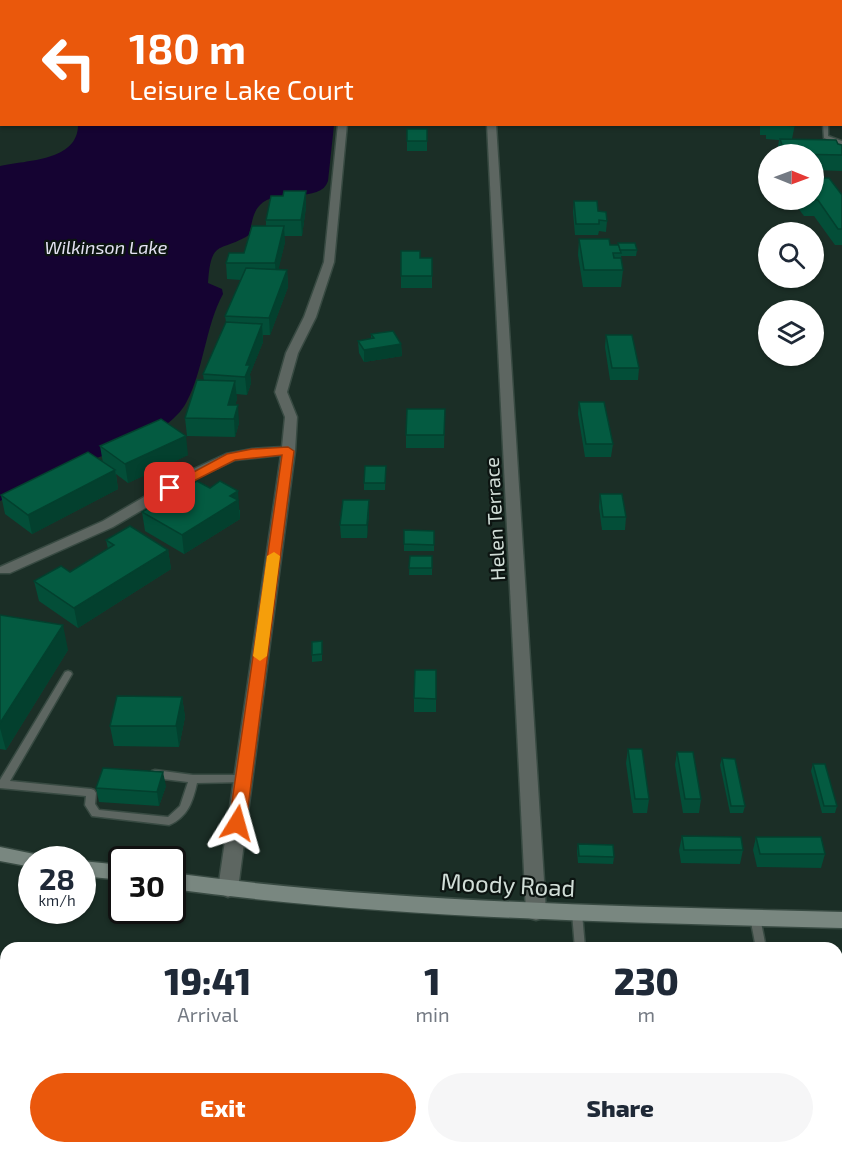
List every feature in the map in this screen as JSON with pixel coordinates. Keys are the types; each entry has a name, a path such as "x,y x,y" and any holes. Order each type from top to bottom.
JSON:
{"main road":[{"path":"0,854 18,857"},
{"name":"Moody Road","path":"186,883 228,889 536,912 842,920"}],"street":[{"path":"435,0 612,0"},
{"path":"228,889 288,451 291,417 281,392 292,353 310,317 329,262 343,126"},
{"name":"Helen Terrace","path":"491,126 536,912"},
{"path":"5,570 108,524 190,476 231,457 288,451"}],"lane":[{"path":"825,126 826,137 842,143"},
{"path":"68,674 2,784 94,789 90,805 96,813 169,821 179,817 187,807 193,779"},
{"path":"144,773 193,779 243,779"},
{"path":"128,817 132,804"},
{"path":"577,913 579,942"},
{"path":"755,917 761,942"}],"water":[{"name":"Wilkinson Lake","path":"78,126 334,126 328,181 324,188 317,192 267,200 255,212 249,235 215,253 209,269 208,283 222,289 223,294 212,320 197,377 186,403 177,415 164,426 130,445 63,471 0,501 0,166 49,157 70,146 76,137"}],"building":[{"path":"407,129 427,129 427,141 407,141"},
{"path":"780,139 836,140 842,145 842,155 824,155 824,144 782,144"},
{"path":"824,178 829,178 842,195 842,229 838,229 824,209"},
{"path":"284,191 306,191 301,220 266,220 271,196 283,196"},
{"path":"574,201 597,201 598,211 606,212 607,221 599,220 599,224 576,224"},
{"path":"252,226 284,226 275,263 226,263 229,253 244,253"},
{"path":"579,239 609,239 610,245 619,245 621,253 613,253 614,258 621,258 623,270 584,270"},
{"path":"618,243 635,243 637,250 620,250"},
{"path":"401,251 420,251 420,258 432,258 432,276 401,276"},
{"path":"246,268 287,270 269,318 225,316"},
{"path":"226,322 262,324 246,365 250,365 245,377 203,374"},
{"path":"393,331 401,344 364,350 358,341 374,338 371,334"},
{"path":"606,335 632,335 639,368 612,368"},
{"path":"197,380 235,381 228,405 238,405 234,419 185,418"},
{"path":"579,402 604,402 613,444 586,444"},
{"path":"407,409 445,409 444,435 406,435"},
{"path":"161,419 186,436 125,464 100,446"},
{"path":"88,452 115,470 28,515 1,495"},
{"path":"365,466 386,466 385,483 364,483"},
{"path":"197,481 210,488 220,481 238,491 230,496 238,500 182,535 142,512 164,499 174,504 189,495 180,491"},
{"path":"600,494 622,494 626,517 603,517"},
{"path":"343,500 369,500 367,525 340,525"},
{"path":"130,526 168,550 74,608 34,581 61,566 70,572 114,545 106,540"},
{"path":"404,530 434,531 434,545 404,544"},
{"path":"410,556 432,556 432,568 409,568"},
{"path":"0,615 63,625 0,723"},
{"path":"322,641 322,654 312,655 312,642"},
{"path":"415,670 436,670 436,699 414,698"},
{"path":"117,696 182,697 176,726 110,726"},
{"path":"628,749 642,749 649,799 635,799"},
{"path":"677,752 693,752 701,799 685,799"},
{"path":"722,758 735,759 745,806 731,806"},
{"path":"813,764 825,764 837,806 824,806"},
{"path":"103,768 163,772 157,792 96,788"},
{"path":"682,836 741,837 743,850 684,850"},
{"path":"756,837 821,837 825,854 760,854"},
{"path":"578,844 613,845 614,857 579,856"}],"slow traffic":[{"path":"260,656 274,556"}],"route":[{"path":"170,488 231,457 288,451 237,823"}]}
